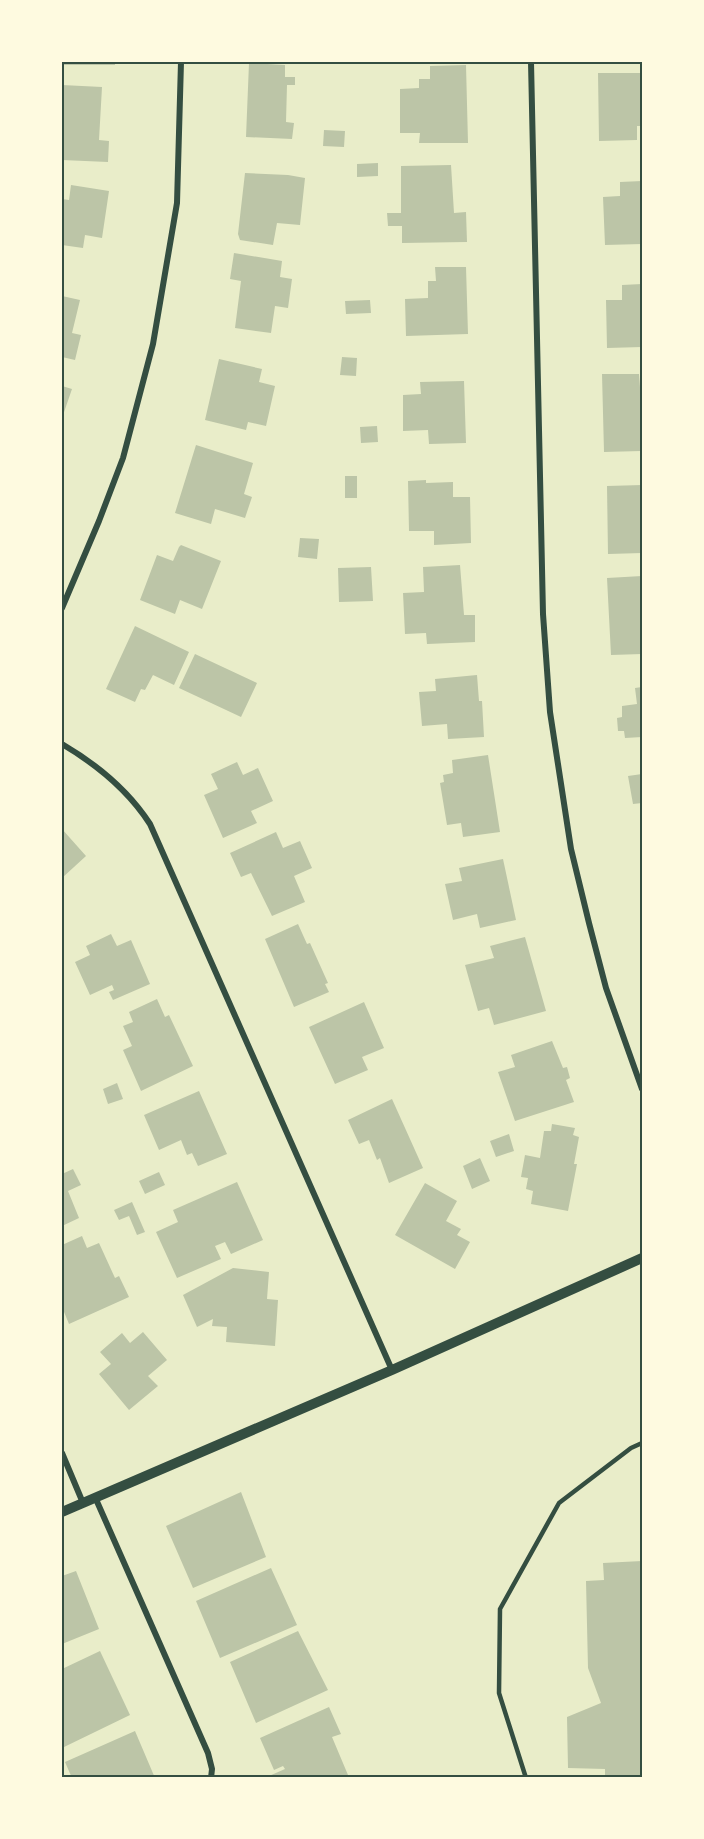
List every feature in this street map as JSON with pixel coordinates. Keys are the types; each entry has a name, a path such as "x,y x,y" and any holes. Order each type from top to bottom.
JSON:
{"street":[{"path":"62,608 123,458 153,344 177,203 181,62"},
{"path":"531,62 543,614 547,681 568,828 580,888 606,988 642,1089"},
{"path":"62,744 105,774 133,800 150,824 392,1370"},
{"path":"62,1512 392,1370 642,1258"},
{"path":"62,1453 83,1503"},
{"path":"95,1497 208,1753 212,1778"}],"lane":[{"path":"526,1778 499,1693 500,1609 559,1503 631,1448 642,1443"}],"building":[{"path":"62,62 115,62 115,65 62,65"},
{"path":"249,63 285,65 285,77 295,77 295,85 287,85 286,122 294,123 292,139 246,137"},
{"path":"466,65 468,143 419,143 420,133 400,133 400,89 419,88 419,79 430,79 430,66"},
{"path":"598,73 642,73 642,126 637,126 637,140 599,141"},
{"path":"62,85 102,87 99,140 109,141 108,162 62,160"},
{"path":"324,130 345,131 344,147 323,146"},
{"path":"378,163 378,176 357,177 357,164"},
{"path":"451,165 454,213 466,212 467,242 402,243 402,226 388,226 387,213 401,213 401,166"},
{"path":"245,173 305,178 300,225 277,223 273,245 240,240 238,234"},
{"path":"642,181 642,244 605,245 603,197 620,196 620,182"},
{"path":"71,185 109,191 102,238 85,235 83,248 62,245 62,199 69,200"},
{"path":"234,253 282,261 280,277 292,279 288,308 275,306 271,333 235,328 241,281 230,279"},
{"path":"435,267 466,267 468,334 406,336 405,299 428,298 428,281 436,281"},
{"path":"642,284 642,347 607,348 606,300 622,300 622,285"},
{"path":"62,296 80,300 72,333 81,335 75,360 62,357"},
{"path":"370,300 371,313 346,314 345,301"},
{"path":"342,357 357,358 356,376 340,375"},
{"path":"219,359 262,369 259,382 275,386 266,426 248,422 246,430 205,420"},
{"path":"602,374 639,374 640,387 642,387 641,451 604,452"},
{"path":"464,381 466,443 429,444 428,430 403,431 403,395 421,394 420,382"},
{"path":"62,386 72,389 62,418"},
{"path":"377,426 378,442 361,443 360,427"},
{"path":"196,445 253,463 244,494 252,497 245,518 215,509 211,524 175,513"},
{"path":"345,476 357,476 357,498 345,498"},
{"path":"426,480 426,483 453,482 453,497 470,497 471,543 434,545 434,531 409,531 408,481"},
{"path":"642,485 642,553 608,554 607,486"},
{"path":"300,538 319,539 317,559 298,557"},
{"path":"181,545 221,561 202,609 180,600 175,614 140,600 157,555 173,561"},
{"path":"460,565 464,615 475,615 475,642 427,644 426,633 405,634 403,593 424,592 423,567"},
{"path":"371,567 373,601 339,602 338,568"},
{"path":"642,576 642,654 611,655 607,578"},
{"path":"135,626 189,652 174,685 153,675 145,690 141,689 135,702 106,689"},
{"path":"195,654 257,683 241,717 179,688"},
{"path":"477,675 479,701 482,701 484,737 448,739 447,724 422,726 419,692 436,691 435,679"},
{"path":"642,687 642,737 625,738 624,731 618,731 617,718 622,717 622,706 637,704 635,688"},
{"path":"488,755 500,832 463,837 461,823 447,825 440,783 444,782 443,775 453,773 452,760"},
{"path":"237,762 243,775 258,768 273,801 251,811 257,823 223,838 204,795 218,789 211,774"},
{"path":"642,774 642,803 633,804 628,776"},
{"path":"62,829 86,856 62,878"},
{"path":"276,832 283,848 300,841 312,868 294,876 305,902 272,916 251,873 241,877 230,853"},
{"path":"503,859 516,920 480,928 477,914 453,920 445,884 462,881 459,868"},
{"path":"298,924 307,944 310,943 328,983 325,984 329,992 294,1007 265,939"},
{"path":"111,934 117,946 131,940 150,984 113,1000 109,992 114,990 112,985 90,995 75,962 90,955 86,946"},
{"path":"525,937 546,1011 494,1025 489,1008 478,1011 465,965 494,958 490,946"},
{"path":"157,999 165,1017 169,1015 193,1066 141,1091 123,1050 132,1046 123,1026 133,1022 129,1012"},
{"path":"364,1002 384,1048 362,1057 368,1070 335,1084 309,1027"},
{"path":"552,1041 563,1068 567,1067 570,1078 566,1080 574,1102 515,1121 498,1072 515,1067 511,1055"},
{"path":"117,1083 123,1099 108,1104 103,1089"},
{"path":"199,1091 227,1154 198,1166 192,1153 187,1155 181,1140 159,1150 144,1115"},
{"path":"392,1099 423,1168 389,1183 380,1158 377,1160 369,1140 359,1144 348,1120"},
{"path":"552,1124 575,1128 573,1135 579,1137 574,1164 577,1164 568,1211 531,1204 533,1191 526,1189 528,1178 521,1177 525,1155 540,1158 544,1131 551,1131"},
{"path":"509,1134 514,1151 496,1157 490,1141"},
{"path":"480,1158 490,1181 472,1189 463,1166"},
{"path":"73,1169 81,1185 68,1191 79,1218 62,1226 62,1174"},
{"path":"159,1172 165,1185 145,1194 139,1181"},
{"path":"237,1182 263,1240 231,1254 225,1242 215,1246 221,1259 177,1278 156,1232 178,1222 173,1210"},
{"path":"425,1183 457,1201 446,1221 461,1229 457,1235 470,1242 455,1269 395,1235"},
{"path":"132,1202 145,1232 137,1235 129,1216 119,1220 114,1210"},
{"path":"82,1236 87,1248 99,1243 115,1278 119,1276 129,1297 69,1324 62,1307 62,1245"},
{"path":"233,1268 269,1272 267,1299 278,1300 275,1346 226,1342 227,1327 212,1326 213,1319 197,1327 183,1295"},
{"path":"143,1332 167,1360 148,1376 158,1386 129,1410 99,1374 111,1364 100,1352 122,1333 130,1343"},
{"path":"241,1492 266,1557 193,1588 166,1526"},
{"path":"642,1561 642,1778 605,1778 605,1769 568,1768 567,1717 601,1703 588,1668 586,1581 604,1580 603,1563"},
{"path":"271,1568 297,1625 220,1658 196,1601"},
{"path":"76,1571 99,1629 62,1644 62,1576"},
{"path":"298,1631 328,1690 256,1723 230,1662"},
{"path":"100,1651 130,1715 62,1748 62,1669"},
{"path":"329,1707 341,1734 332,1737 348,1775 342,1778 270,1778 269,1776 285,1769 283,1766 274,1770 260,1738"},
{"path":"135,1731 155,1778 72,1778 65,1762"}]}
